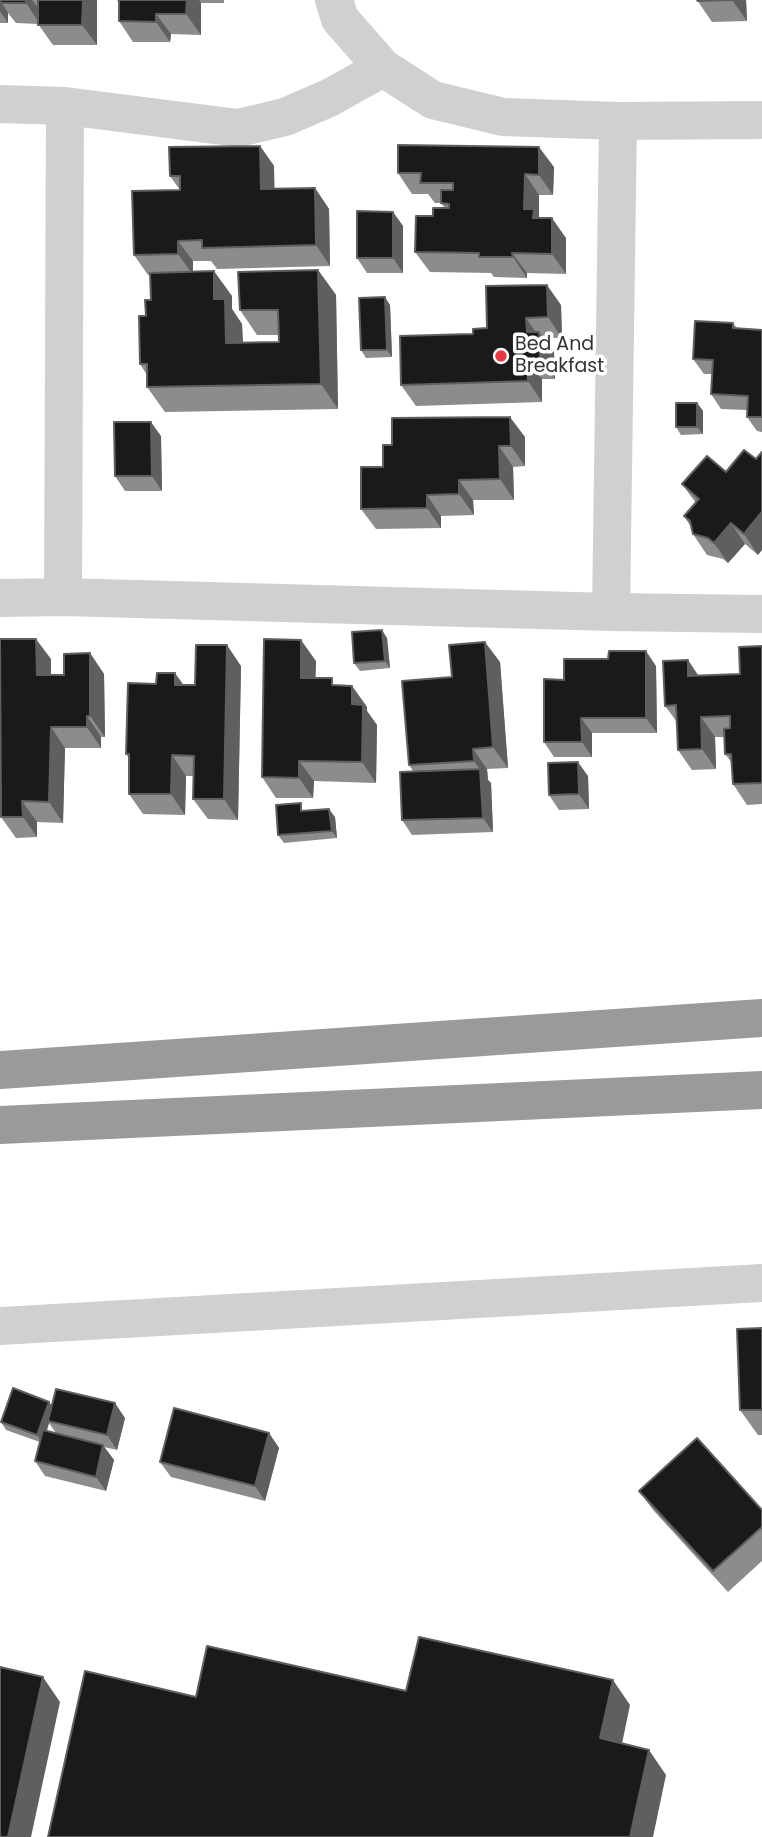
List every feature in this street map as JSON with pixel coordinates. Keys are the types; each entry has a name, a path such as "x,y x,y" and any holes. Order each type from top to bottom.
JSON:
{"highway":[{"path":"0,1070 762,1018"},
{"path":"0,1125 762,1090"}],"street":[{"path":"334,0 340,19 383,68 433,100 503,117 618,121 762,120"},
{"path":"0,104 65,106 238,128 285,117 329,98 383,68"},
{"path":"62,597 65,106"},
{"path":"611,612 618,121"},
{"path":"0,598 62,597 762,614"},
{"path":"0,1326 762,1283"}],"building":[{"path":"1,0 26,0 26,3 1,3"},
{"path":"38,0 83,0 82,25 38,25"},
{"path":"119,0 187,0 186,14 156,14 156,22 119,21"},
{"path":"398,145 539,147 539,175 525,174 524,209 534,209 533,218 552,218 552,254 512,253 513,257 479,257 479,253 415,252 416,216 433,216 433,208 449,208 449,204 441,203 441,190 453,190 453,183 420,183 421,173 398,173"},
{"path":"260,146 261,189 315,188 316,245 202,248 202,240 178,241 178,254 134,255 132,191 180,190 180,176 170,176 169,147"},
{"path":"357,211 393,212 393,258 357,258"},
{"path":"318,270 321,384 147,387 147,364 140,364 139,316 146,316 145,300 151,300 150,273 214,271 214,299 225,299 226,343 279,342 278,310 240,310 238,272"},
{"path":"547,285 548,317 526,318 527,332 539,332 540,358 527,359 528,381 401,385 400,336 473,334 473,329 487,328 486,286"},
{"path":"385,297 387,350 361,350 359,298"},
{"path":"695,321 733,323 733,328 762,330 762,417 747,417 748,396 711,394 713,360 693,359"},
{"path":"676,403 697,403 697,427 676,427"},
{"path":"510,417 511,446 499,446 500,479 459,480 459,494 427,495 427,508 361,509 361,467 383,467 383,445 392,445 392,418"},
{"path":"114,422 151,422 152,476 115,476"},
{"path":"744,450 756,459 762,452 762,514 744,534 731,523 714,543 708,538 693,534 690,521 684,516 699,499 682,484 707,456 726,472"},
{"path":"382,630 385,661 354,663 352,632"},
{"path":"0,639 36,639 37,675 64,675 64,654 90,653 90,716 87,716 87,727 51,727 49,802 22,801 23,817 1,817"},
{"path":"264,639 301,640 301,678 332,678 332,685 352,686 352,704 363,705 362,762 299,761 299,778 262,777"},
{"path":"485,642 493,747 473,749 474,761 409,765 402,681 452,677 449,645"},
{"path":"196,645 227,645 224,799 193,799 194,756 172,755 171,794 129,794 129,754 126,754 128,683 156,684 157,673 175,673 175,685 195,685"},
{"path":"762,646 762,783 733,784 731,754 725,754 724,729 730,728 730,716 701,717 702,749 678,750 676,705 665,706 663,661 688,660 688,676 740,674 739,647"},
{"path":"609,651 646,651 646,718 581,718 582,742 544,742 544,679 564,680 564,659 608,659"},
{"path":"578,762 579,794 549,795 548,763"},
{"path":"480,769 483,818 402,820 400,772"},
{"path":"301,803 301,811 329,809 332,831 278,835 276,805"},
{"path":"762,1328 762,1410 740,1410 737,1329"},
{"path":"13,1388 49,1402 37,1435 1,1422"},
{"path":"56,1389 115,1403 107,1435 48,1421"},
{"path":"174,1408 269,1433 255,1486 160,1462"},
{"path":"43,1430 103,1445 96,1477 35,1461"},
{"path":"697,1438 762,1510 762,1527 713,1571 639,1491"},
{"path":"419,1637 613,1680 600,1738 649,1750 630,1837 48,1837 85,1671 196,1697 207,1646 406,1691"},
{"path":"0,1667 43,1677 8,1837 0,1837"}],"place":[{"name":"Bed And Breakfast","path":"501,356"}]}
